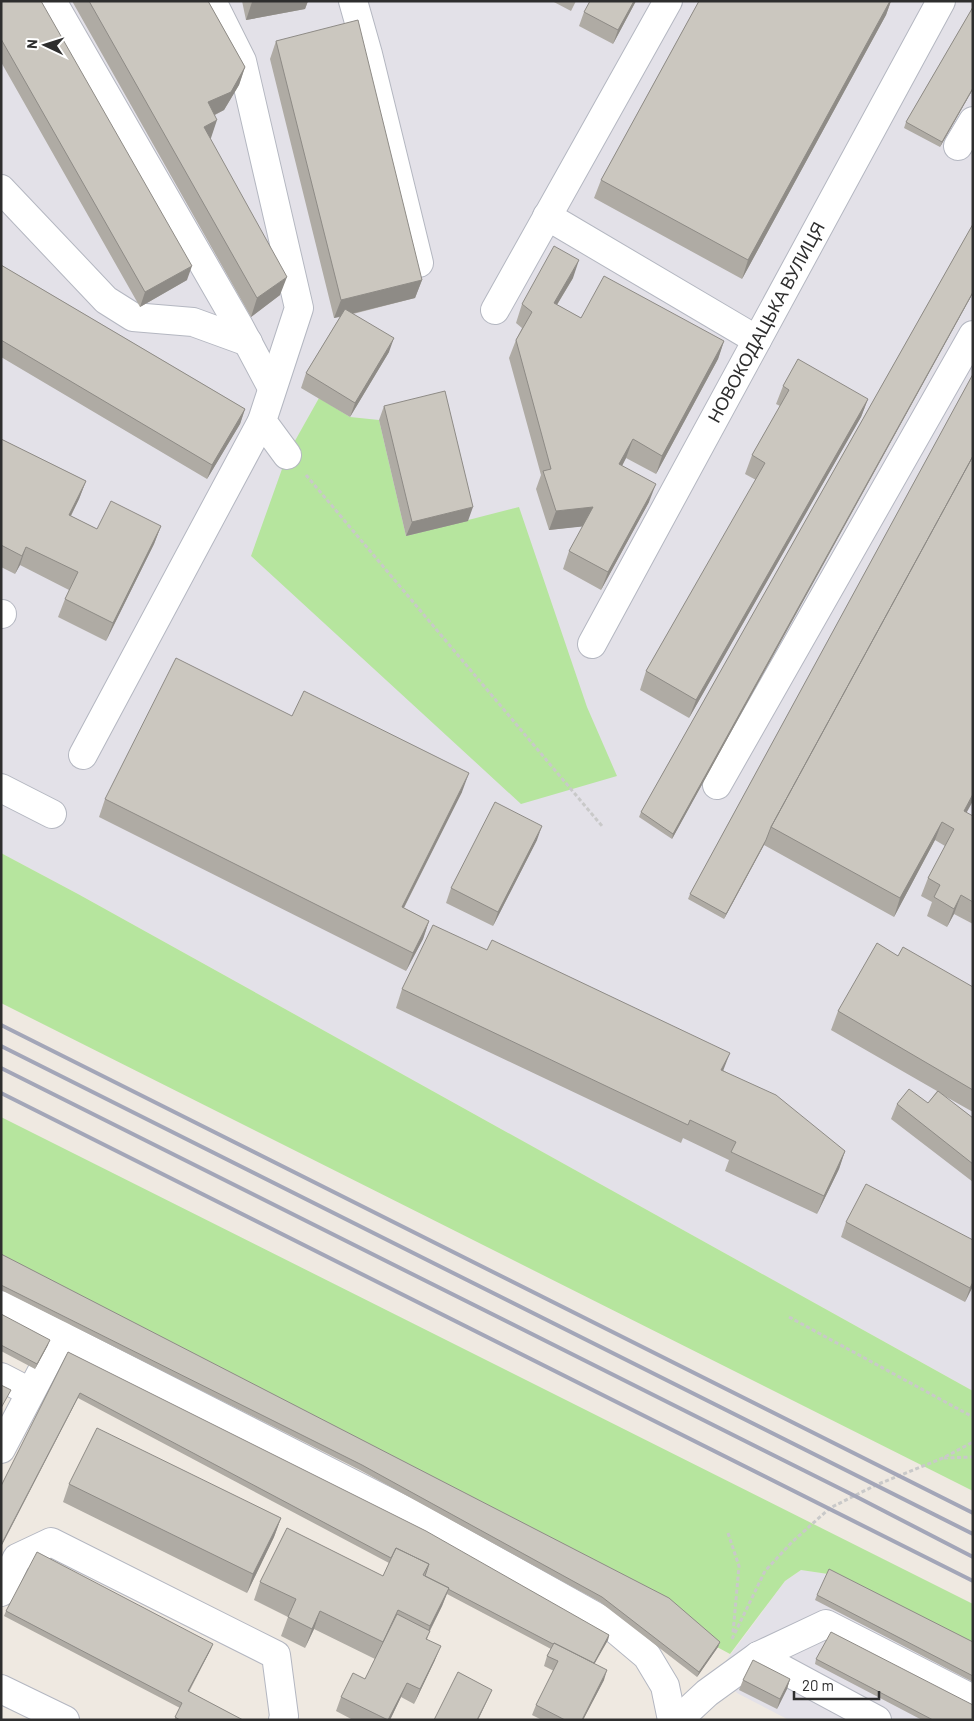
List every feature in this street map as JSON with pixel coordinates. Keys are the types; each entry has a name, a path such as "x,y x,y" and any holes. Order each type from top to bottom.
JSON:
{"street":[{"path":"52,1 248,342 272,388"},
{"path":"83,755 262,421 299,308 242,61 212,1"},
{"path":"353,1 368,54 419,263"},
{"path":"495,310 668,1"},
{"name":"НОВОКОДАЦЬКА ВУЛИЦЯ","path":"592,644 941,1"},
{"path":"958,146 973,121"},
{"path":"1,189 106,300 133,317 192,322 248,342"},
{"path":"547,216 757,340"},
{"path":"717,785 973,335"},
{"path":"262,421 287,455"},
{"path":"1,788 52,814"},
{"path":"1,1305 412,1514 609,1624 647,1656 665,1686 672,1720"},
{"path":"1,1449 61,1335"},
{"path":"1,1377 30,1392"},
{"path":"1,1592 17,1558 51,1542 276,1655 283,1720"},
{"path":"678,1720 707,1693 758,1656 826,1624 973,1699"},
{"path":"758,1656 877,1720"},
{"path":"13,1703 65,1720"}],"path":[{"path":"287,455 321,492 602,826"},
{"path":"789,1317 973,1417"},
{"path":"728,1644 765,1571 792,1542 830,1508 876,1485 943,1458 973,1442"},
{"path":"943,1458 973,1457"},
{"path":"728,1533 738,1566 733,1637"}],"shaded area":[{"path":"1,1 973,1 973,1391 1,853"},
{"path":"801,1570 828,1574 973,1648 973,1720 789,1720 737,1693 717,1673 785,1581"}],"green space":[{"path":"319,398 350,417 379,420 406,536 519,507 587,707 617,776 521,804 251,556 287,455"},
{"path":"1,853 973,1391 973,1491 1,1003"},
{"path":"1,1117 973,1604 973,1648 828,1574 801,1570 785,1581 730,1654 1,1260"}],"building":[{"path":"1,1 41,1 192,266 145,292 1,39"},
{"path":"89,1 208,1 245,67 231,92 208,102 217,120 204,127 287,277 257,298"},
{"path":"590,1 634,1 618,30 584,12"},
{"path":"699,1 890,1 748,260 601,180"},
{"path":"973,7 973,88 942,142 906,122"},
{"path":"358,20 422,280 341,300 276,41"},
{"path":"973,224 973,292 673,834 641,812"},
{"path":"554,246 579,260 554,303 581,318 604,276 724,341 662,456 633,439 619,464 656,484 608,572 569,551 593,507 556,511 543,471 551,469 516,340 532,312 522,304"},
{"path":"1,265 245,409 212,465 1,340"},
{"path":"345,309 394,338 355,403 306,373"},
{"path":"798,359 868,399 696,700 646,671 765,463 752,455 789,390 783,386"},
{"path":"973,374 973,456 771,827 766,840 726,914 690,894"},
{"path":"445,391 473,507 412,522 384,406"},
{"path":"1,439 86,481 69,515 97,529 111,501 161,526 113,623 65,599 78,572 26,547 22,556 1,545"},
{"path":"973,456 973,794 964,811 973,816 973,902 961,895 954,909 934,897 940,885 928,878 954,829 942,822 900,898 771,827"},
{"path":"176,658 292,716 304,691 469,773 402,907 429,921 413,953 105,799"},
{"path":"495,802 542,826 498,912 451,888"},
{"path":"433,925 487,950 492,940 730,1053 721,1070 776,1095 845,1151 824,1196 731,1152 736,1142 690,1120 688,1125 402,989"},
{"path":"877,943 898,956 903,947 973,987 973,1090 838,1011"},
{"path":"909,1089 928,1103 938,1091 973,1118 973,1164 897,1104"},
{"path":"866,1184 973,1240 973,1282 970,1288 846,1222"},
{"path":"1,1254 669,1598 720,1642 699,1672 602,1597 362,1465 1,1285"},
{"path":"1,1314 50,1340 37,1364 1,1345"},
{"path":"68,1352 426,1531 609,1635 594,1663 553,1644 425,1576 429,1564 396,1548 391,1558 80,1393 1,1545 1,1486"},
{"path":"1,1385 11,1390 1,1408"},
{"path":"97,1428 281,1518 253,1574 69,1484"},
{"path":"287,1528 383,1576 396,1548 429,1564 423,1575 449,1588 430,1626 398,1610 383,1642 320,1611 312,1629 288,1617 296,1599 260,1582"},
{"path":"37,1552 213,1644 188,1691 243,1720 180,1720 175,1717 182,1703 6,1611"},
{"path":"829,1569 973,1642 973,1676 817,1595"},
{"path":"397,1614 430,1631 426,1639 441,1646 420,1689 407,1683 388,1720 341,1697 353,1673 365,1679"},
{"path":"831,1632 973,1705 973,1720 933,1720 816,1659"},
{"path":"554,1643 607,1670 582,1720 565,1720 536,1705 558,1661 547,1656"},
{"path":"753,1660 790,1679 780,1699 743,1680"},
{"path":"458,1672 492,1690 477,1720 434,1720"}],"railway":[{"path":"1,1025 973,1513"},
{"path":"1,1046 973,1534"},
{"path":"1,1068 973,1557"},
{"path":"1,1093 973,1581"}]}
